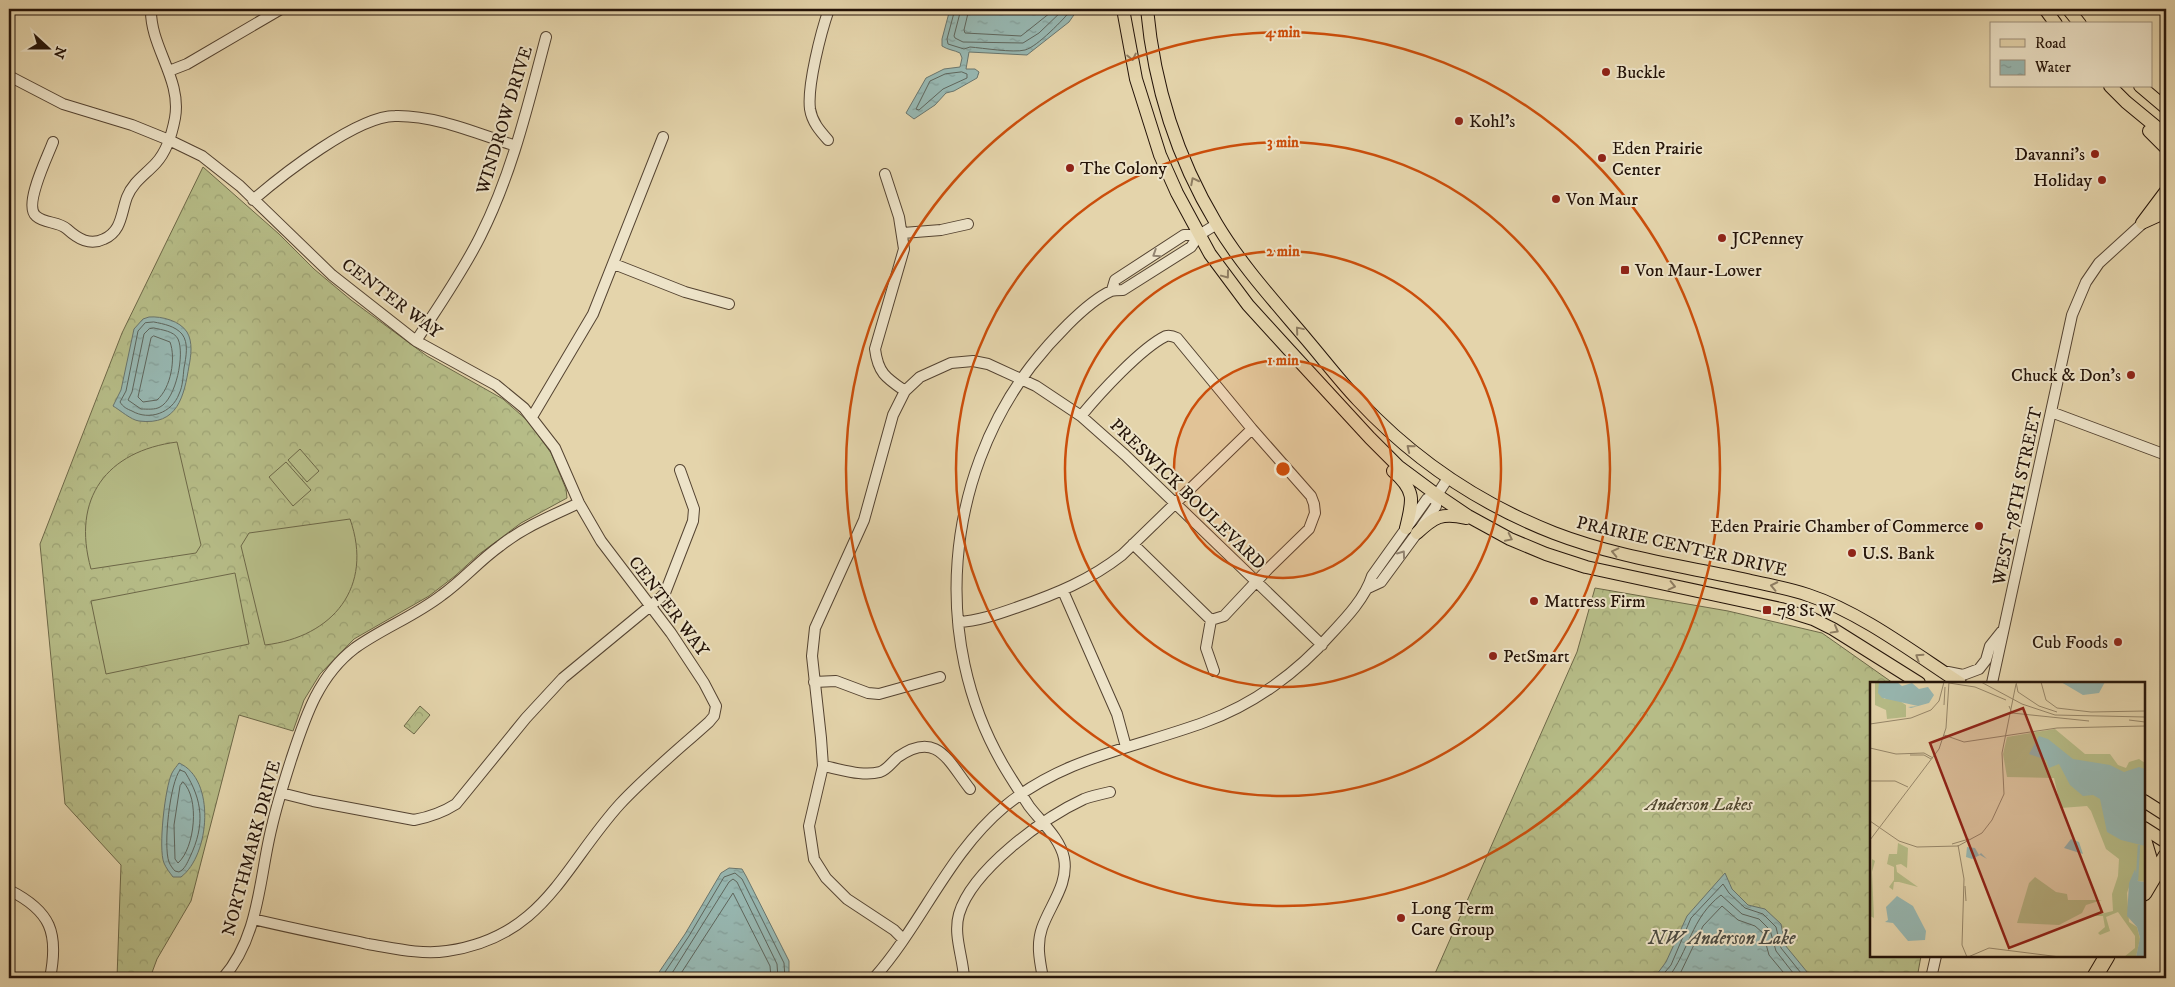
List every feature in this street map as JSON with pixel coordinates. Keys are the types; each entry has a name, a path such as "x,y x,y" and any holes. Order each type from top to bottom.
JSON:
{"highway":[{"path":"2145,844 2149,858 2145,872"},
{"path":"2145,891 2166,856"},
{"path":"2094,978 2106,957"}],"main road":[{"path":"1122,9 1136,78 1160,155 1210,254 1248,305 1344,411 1398,466 1437,495 1510,539 1573,563 1813,619 1833,628 1917,682"},
{"name":"PRAIRIE CENTER DRIVE","path":"1147,9 1154,63 1169,119 1191,176 1217,224 1245,265 1358,400 1392,434 1448,478 1507,512 1584,544 1809,595 1844,610 1958,682"},
{"path":"2045,9 2055,22"},
{"path":"2068,9 2078,22"},
{"path":"2112,88 2166,135"},
{"path":"2142,88 2166,108"},
{"path":"2126,102 2133,117 2156,136 2166,148"},
{"path":"2142,223 2166,191"},
{"path":"2142,223 2166,212"},
{"path":"1344,411 1371,451 1407,485 1411,493 1412,530 1441,516 1453,515 1479,522"},
{"path":"2145,802 2166,815"},
{"path":"2145,829 2166,842"}],"street":[{"path":"53,142 32,198 32,210 42,220 58,223 78,238 87,242 96,242 110,236 116,230 132,187 161,157 169,140 176,116 176,102 169,71 154,34 151,9"},
{"path":"169,71 186,64 281,9"},
{"path":"828,140 817,128 813,119 810,100 816,56 829,9"},
{"name":"WINDROW DRIVE","path":"416,341 465,265 499,195 516,146 546,37"},
{"name":"CENTER WAY","path":"9,76 63,104 132,126 169,140 202,156 226,175 332,275 416,341 496,385 532,417 555,448 579,503 601,541 690,659 716,706 714,716 641,782 618,806 561,883 542,904 520,922 497,936 472,945 446,951 425,952 371,944 253,919"},
{"path":"253,200 289,170 359,126 393,116 428,119 516,146"},
{"path":"532,417 584,328 614,264 643,184 663,137"},
{"path":"885,174 903,234 904,249 875,349 877,364 882,374 905,391 889,429 864,520 815,628 812,656 823,766 809,826 814,859 826,878 847,899 894,930 903,939"},
{"name":"WEST 78TH STREET","path":"1992,682 2072,315 2086,282 2099,263 2166,202"},
{"path":"903,234 940,230 968,224"},
{"path":"1043,978 1039,944 1042,929 1062,882 1065,870 1064,856 1059,844 1022,794 991,742 973,697 963,659 956,586 958,548 969,494 986,443 1002,411 1041,353 1065,328 1112,290 1115,280 1184,236 1199,235 1217,224"},
{"path":"614,264 686,292 729,304"},
{"path":"1081,416 1134,360 1170,336 1177,338 1252,429 1311,496 1315,513 1309,529 1224,616 1211,620"},
{"name":"PRESWICK BOULEVARD","path":"905,391 920,377 951,363 972,361 988,364 1022,379 1081,416 1125,454 1322,645"},
{"path":"2051,412 2166,455"},
{"path":"958,622 990,617 1045,599 1082,582 1104,569 1133,544 1252,429"},
{"path":"281,793 399,819 429,818 445,811 466,793 526,718 563,678 651,607 664,592 693,521 694,509 680,470"},
{"path":"874,978 903,939 961,852 1004,807 1055,773 1083,760 1205,722 1237,708 1282,679 1322,645 1346,619 1368,588 1372,576 1412,530 1427,499 1437,495 1448,478"},
{"name":"NORTHMARK DRIVE","path":"223,978 238,955 253,919 267,845 281,793 310,704 321,684 344,657 369,639 437,600 500,546 546,517 579,503"},
{"path":"1133,544 1211,620"},
{"path":"1063,590 1117,714 1126,747"},
{"path":"1211,620 1206,648 1214,671"},
{"path":"1938,669 1963,675 1974,672 1983,665 1990,646 2004,629"},
{"path":"814,682 836,680 868,693 879,694 940,677"},
{"path":"823,766 862,774 882,772 899,757 922,746 928,746 942,753 970,789"},
{"path":"964,978 957,927 964,902 988,868 1002,855 1063,810 1086,798 1110,792"},
{"path":"9,890 31,902 42,911 49,923 55,950 50,978"},
{"path":"1931,978 1936,957"}],"green space":[{"path":"203,167 279,234 314,269 351,300 427,356 503,399 529,422 551,453 566,489 567,498 521,523 478,555 429,596 354,639 320,674 304,700 293,731 239,715 191,901 157,959 150,978 117,978 121,865 65,804 40,544 122,333"},
{"path":"177,442 201,545 196,553 91,569 86,544 86,520 91,500 100,482 114,467 131,456 152,447"},
{"path":"300,449 319,471 307,482 288,460"},
{"path":"286,462 311,490 293,506 269,477"},
{"path":"350,519 356,544 356,566 352,587 342,604 328,620 310,632 289,640 265,645 241,546 249,533"},
{"path":"235,573 249,644 106,674 91,601"},
{"name":"Anderson Lakes","path":"1595,588 1728,611 1822,633 1892,682 1870,682 1870,957 1921,957 1917,978 1433,978 1577,652"},
{"path":"420,706 430,715 414,734 404,726"}],"water":[{"path":"950,9 1078,9 1069,22 1027,55 969,52 966,69 975,69 979,72 977,78 954,91 946,93 935,105 914,119 906,113 926,78 944,69 960,67 962,58 960,53 942,46"},
{"path":"149,317 170,320 184,328 190,340 191,353 185,388 177,407 163,419 139,421 129,417 113,406 121,390 134,329 143,319"},
{"path":"179,763 191,772 199,784 204,800 205,818 203,835 191,866 181,877 173,877 167,869 162,856 162,832 169,780"},
{"path":"729,868 742,869 746,876 789,961 789,978 655,978 685,934 721,873"},
{"name":"NW Anderson Lake","path":"1725,873 1732,889 1748,905 1765,909 1781,924 1785,945 1812,978 1654,978 1666,962 1687,916"}],"place":[{"name":"Buckle","path":"1606,72"},
{"name":"Kohl's","path":"1459,121"},
{"name":"Davanni's","path":"2095,154"},
{"name":"Eden Prairie Center","path":"1602,158"},
{"name":"The Colony","path":"1070,168"},
{"name":"Holiday","path":"2102,180"},
{"name":"Von Maur","path":"1556,199"},
{"name":"JCPenney","path":"1722,238"},
{"name":"Von Maur-Lower","path":"1625,270"},
{"name":"Chuck & Don's","path":"2131,375"},
{"name":"Eden Prairie Chamber of Commerce","path":"1979,526"},
{"name":"U.S. Bank","path":"1852,553"},
{"name":"Mattress Firm","path":"1534,601"},
{"name":"78 St W","path":"1767,610"},
{"name":"Cub Foods","path":"2118,642"},
{"name":"PetSmart","path":"1493,656"},
{"name":"Long Term Care Group","path":"1401,918"}]}
